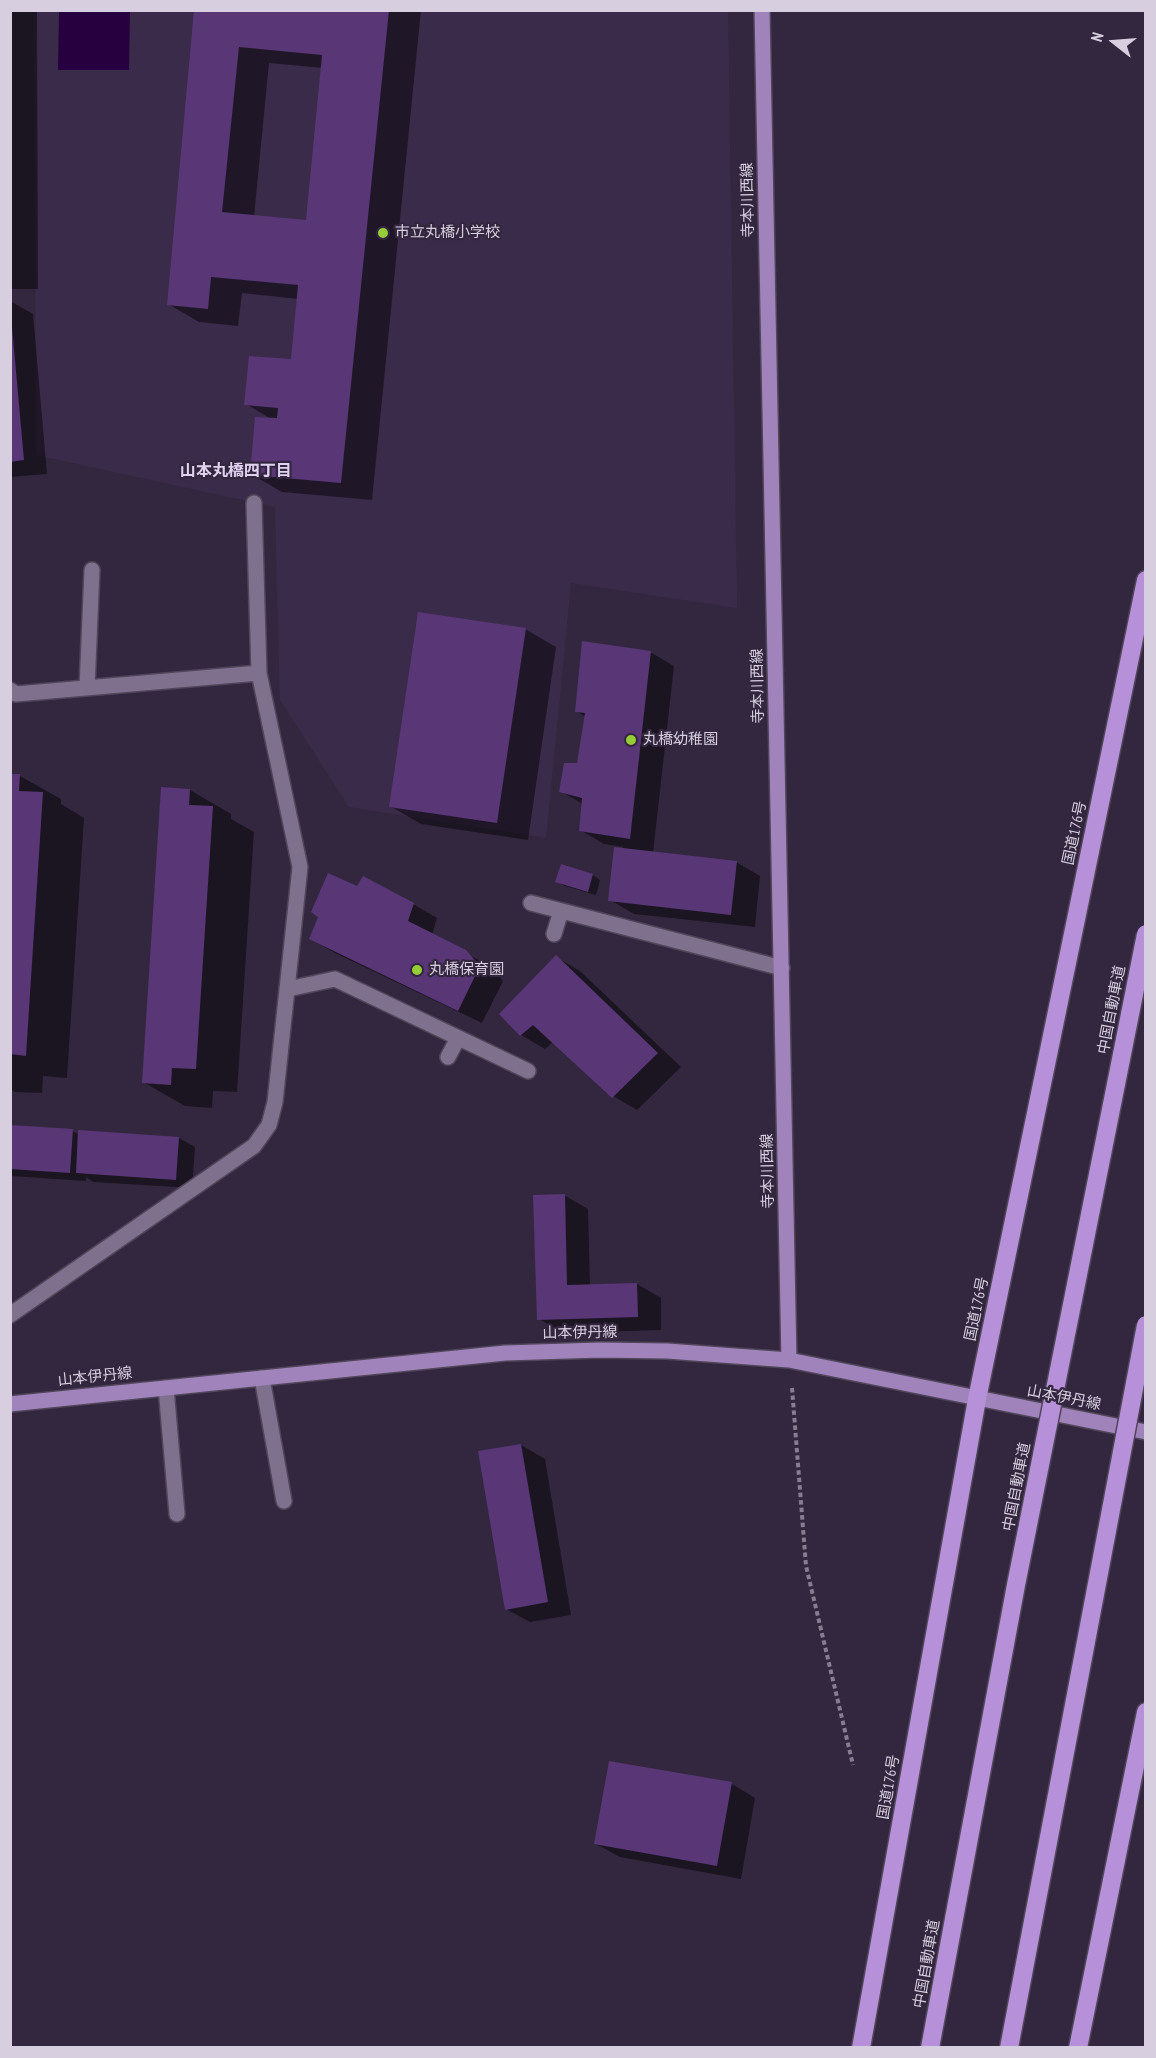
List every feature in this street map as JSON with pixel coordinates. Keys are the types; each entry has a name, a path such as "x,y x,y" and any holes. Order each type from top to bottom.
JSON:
{"highway":[{"name":"国道176号","path":"861,2048 977,1398 1146,580"},
{"name":"中国自動車道","path":"930,2048 1018,1573 1146,934"},
{"path":"1009,2048 1146,1324"},
{"path":"1078,2048 1146,1712"}],"main road":[{"name":"寺本川西線","path":"762,10 789,1360"},
{"name":"山本伊丹線","path":"10,1404 505,1353 588,1350 667,1351 789,1360 1146,1432"}],"street":[{"path":"10,1315 254,1146 269,1125 275,1102 300,867 259,673 254,503"},
{"path":"87,688 92,570"},
{"path":"10,690 16,694 259,673"},
{"path":"531,903 782,968"},
{"path":"554,934 561,911"},
{"path":"288,989 335,979 528,1071"},
{"path":"448,1057 458,1038"},
{"path":"262,1378 284,1501"},
{"path":"166,1388 177,1514"}],"path":[{"path":"789,1360 806,1566 853,1765"}],"shaded area":[{"name":"市立丸橋小学校","path":"34,11 728,11 737,608 571,583 546,838 349,807 280,700 275,507 36,455"},
{"path":"59,11 130,11 129,70 58,70"}],"building":[{"path":"194,10 389,10 341,483 250,475 255,417 277,418 278,408 244,405 249,356 291,359 298,285 211,277 208,309 167,305","holes":["239,47 322,55 306,220 222,212"]},
{"path":"10,327 12,327 24,460 10,462"},
{"path":"418,612 526,628 497,823 389,807"},
{"path":"582,641 651,651 630,839 579,831 582,798 559,792 564,763 577,763 585,713 575,712"},
{"path":"10,774 20,774 19,791 43,792 26,1056 10,1054"},
{"path":"161,787 190,789 189,805 213,806 196,1069 172,1068 171,1085 142,1083"},
{"path":"614,847 737,861 731,915 608,901"},
{"path":"561,864 593,874 588,892 555,882"},
{"path":"328,873 357,886 363,876 414,903 408,921 466,950 480,966 458,1011 309,939 318,917 311,912"},
{"path":"556,955 658,1053 612,1098 533,1025 520,1036 499,1014"},
{"path":"10,1125 73,1129 70,1173 10,1169"},
{"path":"78,1130 179,1137 176,1180 76,1173"},
{"path":"565,1194 567,1285 637,1283 638,1317 537,1320 533,1195"},
{"path":"521,1444 548,1602 505,1610 478,1451"},
{"path":"609,1761 732,1782 717,1866 594,1844"}],"place":[{"name":"市立丸橋小学校","path":"383,233"},
{"name":"丸橋幼稚園","path":"631,740"},
{"name":"丸橋保育園","path":"417,970"}],"district":[{"name":"山本丸橋四丁目","path":"236,471"}]}
